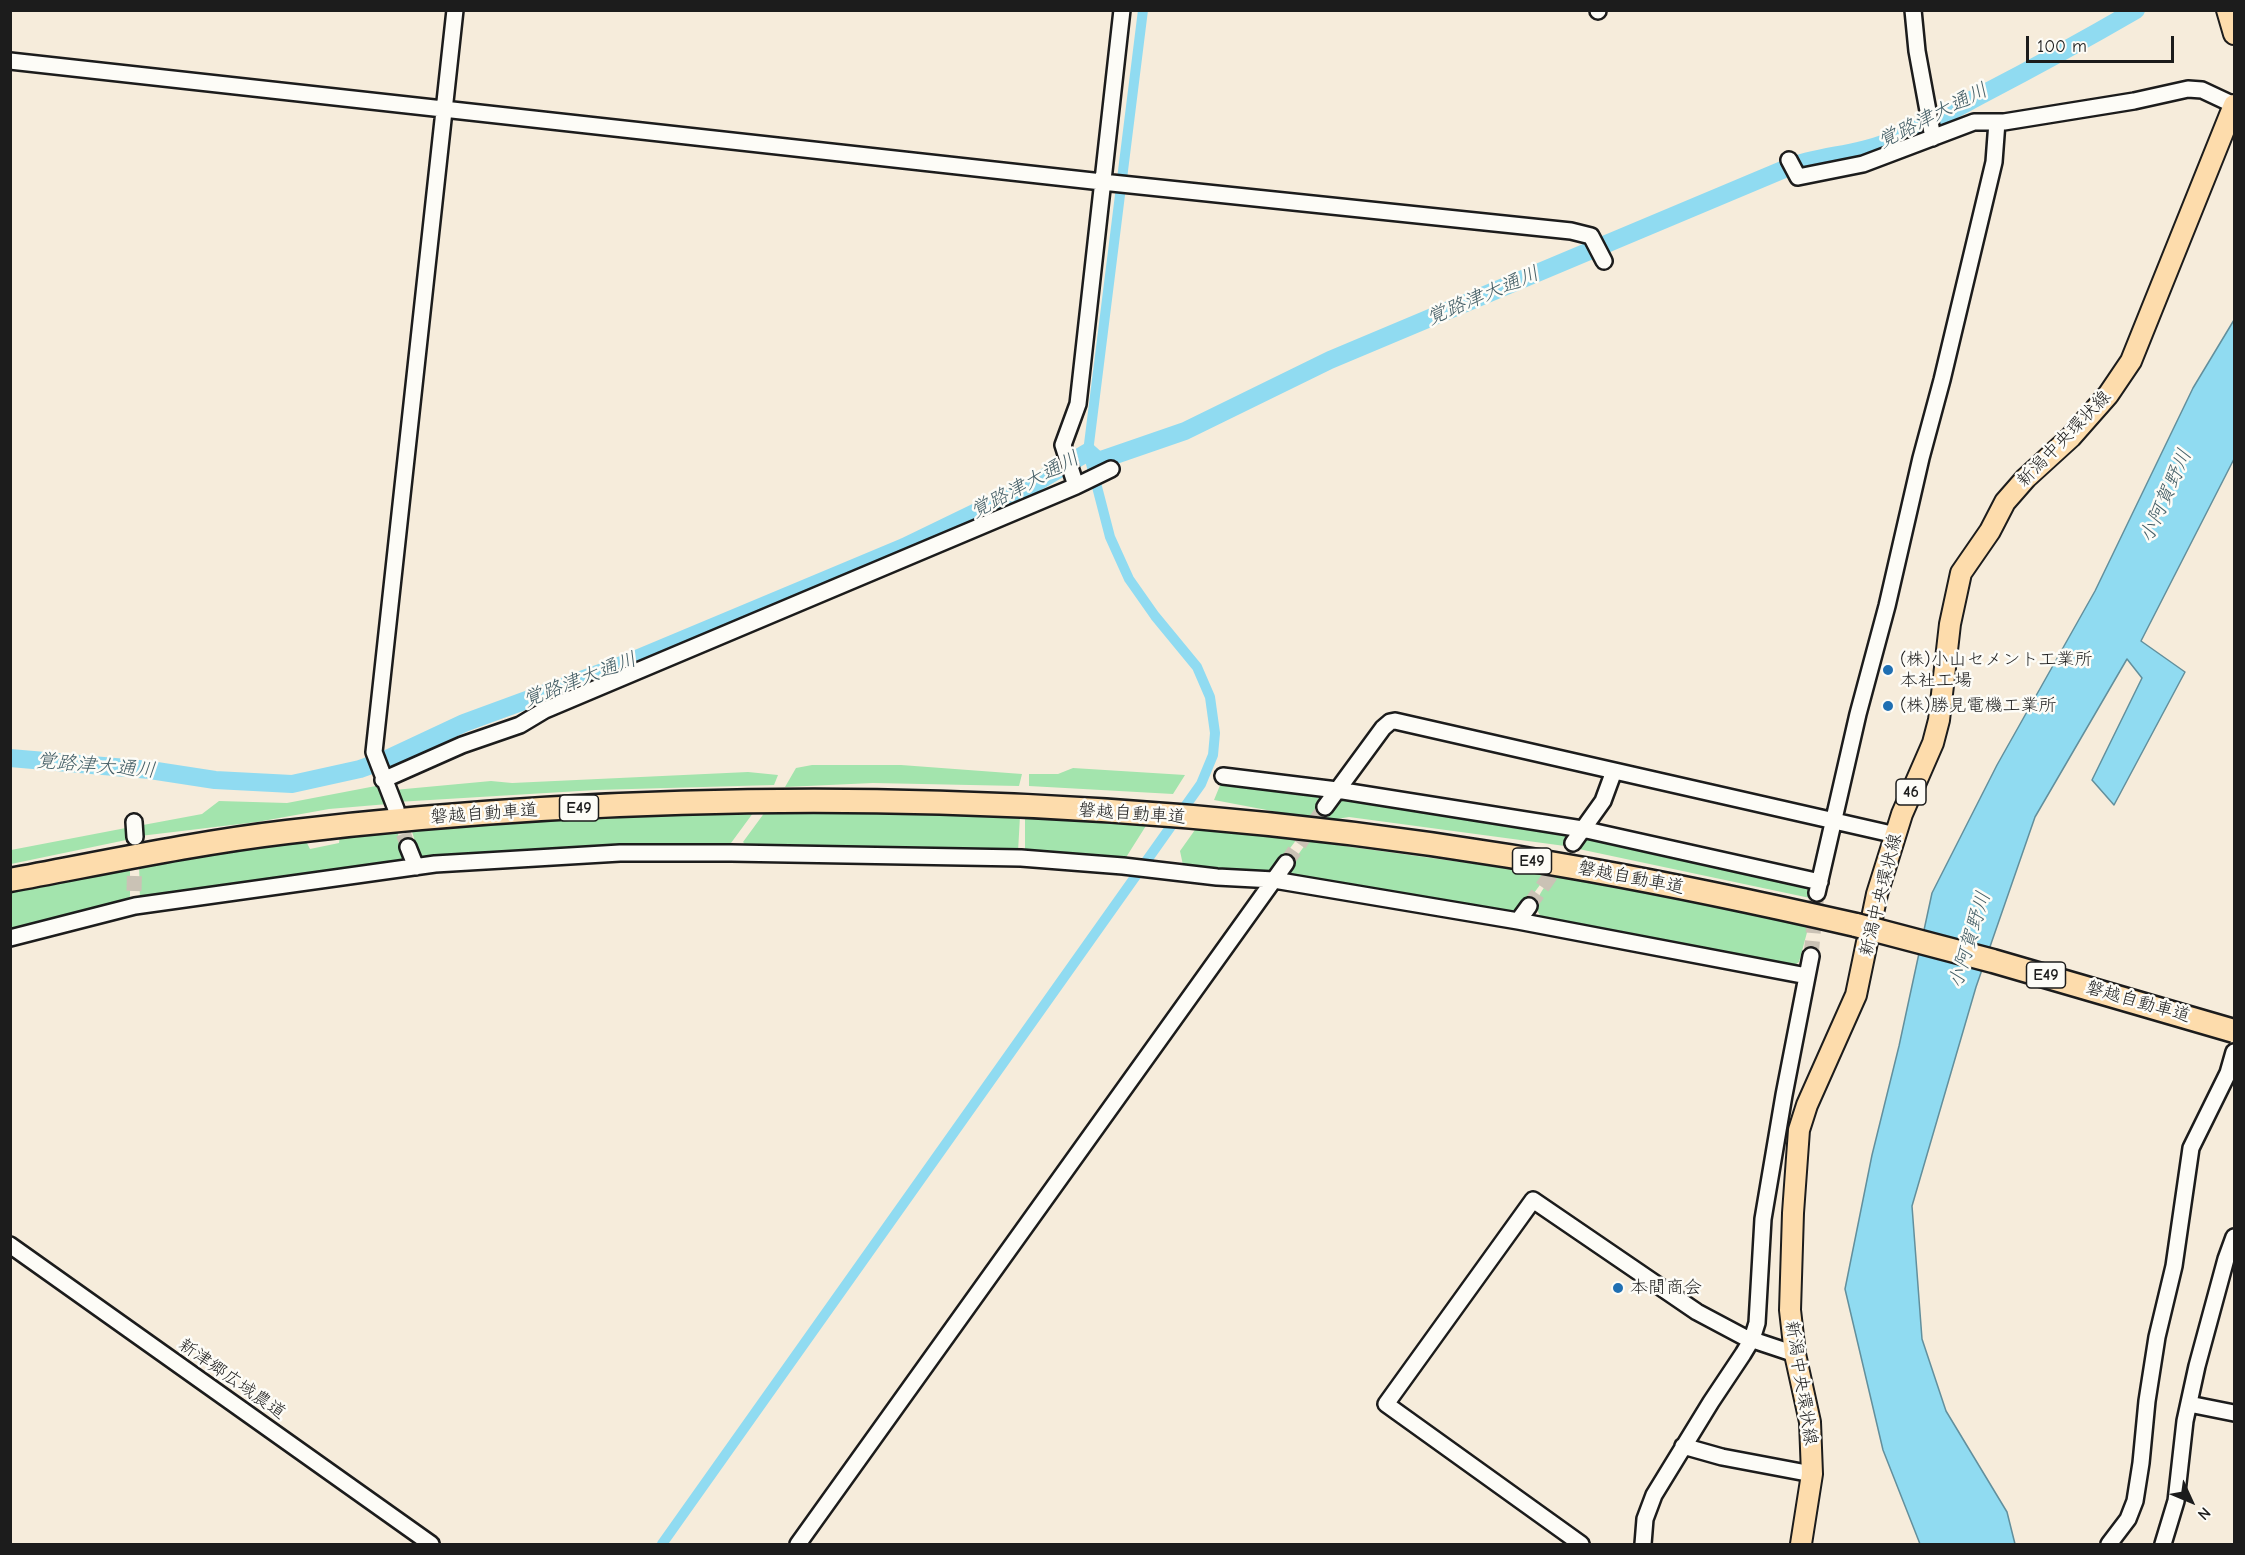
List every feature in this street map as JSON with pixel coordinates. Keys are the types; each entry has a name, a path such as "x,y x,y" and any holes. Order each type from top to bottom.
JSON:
{"highway":[{"name":"磐越自動車道","path":"10,880 204,844 284,833 390,821 588,807 761,801 878,801 1060,808 1204,819 1417,843 1586,869 1747,900 1856,925 1993,961 2235,1031"}],"main road":[{"path":"2227,10 2235,34"},
{"name":"新潟中央環状線","path":"1801,1545 1812,1474 1810,1422 1795,1354 1790,1310 1793,1213 1799,1130 1806,1105 1857,995 1877,894 1902,814 1933,743 1939,720 1950,624 1961,573 1990,531 2005,502 2026,478 2071,437 2108,395 2131,361 2235,105"}],"street":[{"path":"396,809 375,755 375,740 455,10"},
{"path":"1078,482 1063,445 1078,404 1106,182 1122,10"},
{"path":"1913,10 1917,51 1933,135"},
{"path":"10,61 1571,231 1591,236 1602,258"},
{"path":"1789,160 1798,177 1863,164 1933,135 1974,122 1997,122 2134,101 2188,89 2202,90 2235,105"},
{"path":"1223,776 1337,790 1582,829 1818,888 1858,714 1887,606 1994,162 1997,122"},
{"path":"382,777 520,724 545,710 1111,469"},
{"path":"1325,807 1383,728 1395,721 1896,835"},
{"path":"1573,843 1604,801 1614,771"},
{"path":"408,847 416,867"},
{"path":"10,938 135,899 435,864 620,854 720,853 1021,858 1216,877 1274,880 1518,921 1807,976"},
{"path":"798,1545 1286,863"},
{"path":"1518,921 1529,906"},
{"path":"1643,1545 1645,1519 1654,1495 1752,1339 1757,1317 1763,1219 1811,956"},
{"path":"2109,1545 2128,1519 2135,1501 2157,1337 2174,1266 2191,1148 2231,1076 2235,1052"},
{"path":"1581,1545 1386,1404 1533,1200 1697,1312 1744,1337 1795,1354"},
{"path":"2163,1545 2176,1501 2185,1421 2197,1366 2226,1259 2235,1237"},
{"name":"新津郷広域農道","path":"10,1245 431,1545"},
{"path":"2189,1404 2235,1413"},
{"path":"1683,1446 1722,1457 1812,1474"}],"green space":[{"path":"812,765 901,765 1022,774 1019,786 873,783 785,787 796,768"},
{"path":"1073,768 1185,775 1173,794 1029,786 1029,774 1058,774"},
{"path":"748,772 778,775 774,785 596,790 397,802 394,790 491,781 512,783"},
{"path":"1223,778 1326,793 1309,818 1214,800"},
{"path":"381,785 388,804 329,809 257,822 140,836 143,825 202,814 219,801 287,803"},
{"path":"1340,800 1578,831 1565,846 1349,817 1324,821"},
{"path":"756,809 731,843 719,846 627,845 420,858 410,825"},
{"path":"765,812 1020,816 1018,852 749,848 743,842"},
{"path":"1025,812 1149,821 1125,859 1025,850"},
{"path":"1215,826 1297,839 1269,876 1183,865 1180,851 1197,827"},
{"path":"131,827 131,839 11,864 11,850"},
{"path":"396,827 405,859 401,864 140,900 139,863 304,837 310,849 339,843 340,833"},
{"path":"1585,832 1814,884 1810,898 1574,848"},
{"path":"1308,841 1548,874 1520,912 1481,910 1296,879 1291,874 1292,863"},
{"path":"130,866 130,903 11,932 10,891"},
{"path":"1553,875 1687,898 1809,925 1799,962 1790,968 1541,917 1537,906 1538,900"}],"water":[{"name":"小阿賀野川","path":"2234,320 2234,459 2141,641 2185,672 2114,805 2092,780 2142,678 2127,659 2035,817 1976,987 1912,1206 1922,1339 1946,1411 2007,1512 2015,1544 1920,1544 1883,1450 1845,1289 1872,1155 1899,1046 1932,893 1997,765 2095,591 2193,388"}],"waterway":[{"path":"662,1544 1201,784 1213,755 1215,733 1210,697 1197,667 1155,616 1129,579 1110,537 1088,452 1143,10"},
{"name":"覚路津大通川","path":"10,758 150,770 215,780 292,784 360,769 385,760 464,723 622,665 904,547 1032,485 1088,452 1098,461 1185,431 1330,360 1787,168 1811,160 1861,151 1885,143 1947,113 2136,10"}],"tunnel":[{"path":"1286,863 1325,807"},
{"path":"396,812 408,847"},
{"path":"1529,906 1573,843"},
{"path":"134,891 135,849"},
{"path":"1811,956 1817,893"}],"place":[{"name":"(株)小山セメント工業所 本社工場","path":"1888,670"},
{"name":"(株)勝見電機工業所","path":"1888,706"},
{"name":"本間商会","path":"1618,1288"}]}
